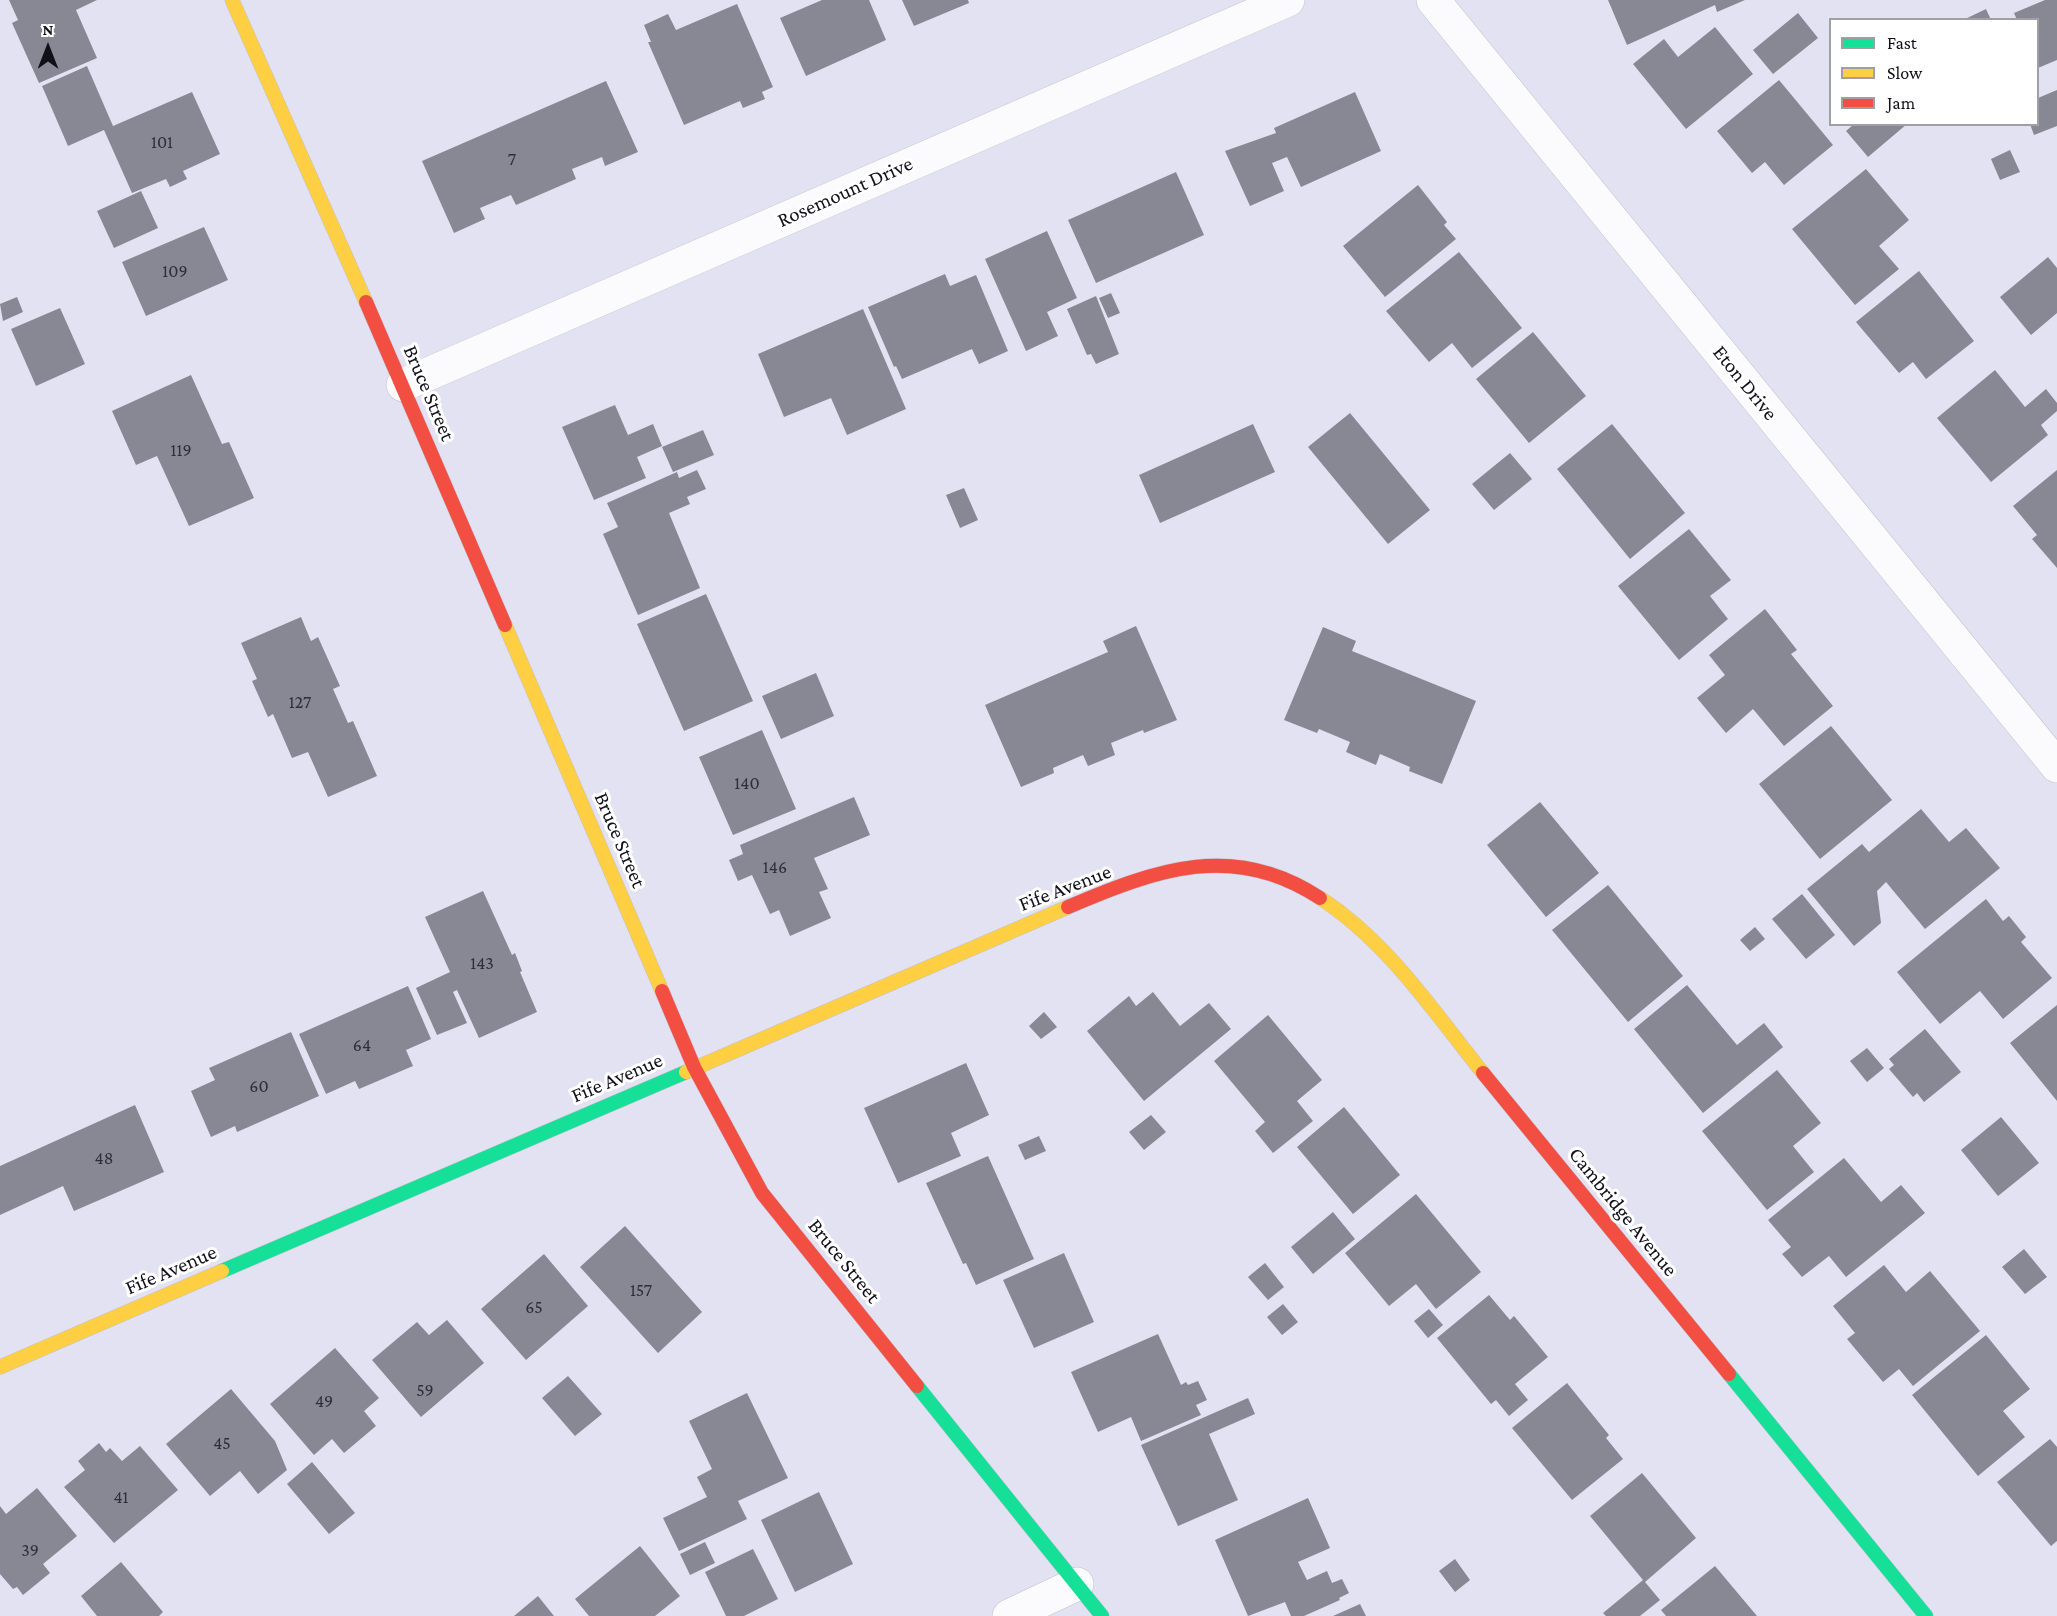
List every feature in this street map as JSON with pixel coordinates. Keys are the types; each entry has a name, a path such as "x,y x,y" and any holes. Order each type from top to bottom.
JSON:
{"street":[{"name":"Bruce Street","path":"232,0 403,385 694,1067 762,1193 1102,1616"},
{"name":"Rosemount Drive","path":"403,385 1288,0"},
{"name":"Eton Drive","path":"1433,0 2057,766"},
{"name":"Fife Avenue","path":"0,1367 1090,898 1189,868 1228,864 1261,869"},
{"name":"Cambridge Avenue","path":"1261,869 1291,879 1318,894 1358,927 1393,962 1926,1616"},
{"path":"1010,1616 1077,1584"}],"building":[{"path":"9,0 97,0 76,10 97,58 39,83 12,23 18,20"},
{"path":"822,0 869,0 886,40 806,76 780,18"},
{"path":"902,0 968,0 969,3 914,26"},
{"path":"1608,0 1745,0 1717,12 1715,5 1627,45"},
{"path":"2045,0 2057,0 2057,60 2039,68 2039,18 2016,18 2014,13"},
{"path":"737,4 773,87 762,92 765,99 743,108 740,101 684,125 648,42 651,42 644,25 668,14 676,30"},
{"path":"1986,9 1990,18 1967,18"},
{"path":"1798,13 1818,38 1773,74 1753,50"},
{"path":"1715,27 1753,74 1686,129 1633,64 1664,39 1678,57"},
{"path":"87,66 113,126 192,92 220,154 183,171 187,179 170,187 166,179 132,193 104,130 68,146 42,86"},
{"path":"1779,80 1833,145 1784,185 1765,162 1752,173 1717,131"},
{"path":"606,81 638,152 605,166 602,157 572,169 576,179 516,205 511,195 480,208 485,219 454,233 422,161"},
{"path":"2057,90 2057,126 2034,135 2031,126 2039,126 2039,98"},
{"path":"1355,92 1381,151 1301,187 1287,157 1272,163 1284,191 1250,206 1225,151 1276,133 1274,128"},
{"path":"1852,126 1905,126 1868,157 1846,131"},
{"path":"2010,150 2020,172 2000,180 1991,159"},
{"path":"1866,169 1909,220 1879,246 1899,269 1855,305 1792,229"},
{"path":"1176,172 1204,235 1096,283 1068,220"},
{"path":"1418,185 1447,222 1444,225 1456,239 1385,297 1343,246"},
{"path":"141,191 158,228 114,248 97,211"},
{"path":"204,227 228,280 146,316 122,262"},
{"path":"1047,231 1077,298 1047,312 1058,336 1026,351 985,259"},
{"path":"1459,252 1522,328 1472,368 1452,343 1429,362 1386,311"},
{"path":"2048,257 2057,268 2057,313 2031,335 2000,297"},
{"path":"1919,271 1974,341 1926,379 1913,362 1899,373 1856,322"},
{"path":"945,274 950,286 976,275 1008,351 979,364 972,349 902,379 896,366 894,367 868,307"},
{"path":"1111,293 1120,313 1108,318 1099,298"},
{"path":"1096,296 1119,354 1096,364 1091,354 1087,355 1067,309"},
{"path":"17,297 23,312 3,321 0,304"},
{"path":"60,308 85,364 36,386 11,329"},
{"path":"863,309 906,409 847,435 831,398 784,417 758,354"},
{"path":"1533,332 1586,396 1529,443 1476,379"},
{"path":"1995,370 2025,407 2046,389 2057,403 2057,411 2041,425 2048,435 1991,482 1937,418"},
{"path":"191,375 222,444 229,442 254,498 189,526 157,456 136,465 112,411"},
{"path":"615,405 628,435 653,424 662,446 637,457 646,478 594,500 562,427"},
{"path":"1350,413 1430,510 1388,544 1308,447"},
{"path":"1253,424 1275,472 1160,523 1139,475"},
{"path":"1612,424 1685,513 1630,559 1557,469"},
{"path":"703,430 714,455 673,472 662,447"},
{"path":"1510,453 1532,479 1494,510 1472,484"},
{"path":"697,470 706,489 687,497 690,504 669,513 700,588 638,615 603,534 618,527 607,503 677,472 679,478"},
{"path":"2057,470 2057,568 2032,539 2037,535 2013,506"},
{"path":"964,488 978,520 960,528 946,495"},
{"path":"1689,529 1731,580 1710,596 1728,619 1679,660 1618,586"},
{"path":"706,594 753,701 684,731 637,624"},
{"path":"1765,609 1797,650 1791,654 1833,706 1784,746 1753,709 1726,733 1697,698 1725,675 1709,655"},
{"path":"301,617 311,641 318,637 340,686 333,689 348,723 353,721 377,776 328,797 308,752 292,758 273,714 268,717 252,681 257,679 241,643"},
{"path":"1136,626 1177,720 1111,743 1115,755 1088,766 1083,755 1053,768 1054,773 1021,787 985,705 1108,652 1103,641"},
{"path":"1323,627 1356,641 1352,651 1476,701 1442,784 1409,771 1410,767 1380,754 1376,765 1346,752 1350,742 1319,729 1317,733 1284,720"},
{"path":"816,673 834,716 781,739 762,696"},
{"path":"1831,726 1892,800 1820,859 1759,784"},
{"path":"762,730 796,809 733,835 699,757"},
{"path":"854,797 870,835 814,858 828,889 819,892 831,918 790,936 779,910 770,914 752,875 738,881 729,860 743,854 740,845"},
{"path":"1540,802 1599,873 1546,917 1487,845"},
{"path":"1921,809 1949,842 1966,828 2000,868 1925,929 1886,882 1877,891 1881,923 1854,946 1807,889 1862,844 1869,852"},
{"path":"1608,885 1683,976 1628,1022 1552,930"},
{"path":"483,891 512,955 515,953 522,971 520,972 537,1012 479,1038 457,990 453,992 467,1023 437,1035 416,988 450,972 425,917"},
{"path":"1802,894 1835,935 1806,959 1772,919"},
{"path":"1986,899 2003,921 2009,916 2026,937 2021,942 2052,978 2003,1019 1980,991 1940,1024 1897,972"},
{"path":"1755,927 1765,939 1750,951 1740,940"},
{"path":"1687,985 1737,1045 1764,1023 1783,1047 1703,1113 1634,1029"},
{"path":"408,986 431,1039 406,1050 413,1066 359,1089 355,1081 326,1094 299,1034"},
{"path":"1153,992 1180,1026 1209,1003 1231,1029 1144,1101 1087,1031 1129,996 1136,1006"},
{"path":"2057,1005 2057,1101 2010,1043"},
{"path":"1044,1012 1057,1027 1041,1039 1029,1026"},
{"path":"1268,1015 1322,1080 1297,1101 1313,1121 1273,1153 1255,1131 1265,1122 1214,1061"},
{"path":"1925,1029 1961,1072 1924,1102 1917,1093 1913,1097 1889,1069 1894,1065 1889,1059"},
{"path":"291,1032 319,1096 237,1132 235,1126 211,1137 191,1091 215,1080 209,1068"},
{"path":"1867,1048 1884,1068 1867,1082 1850,1061"},
{"path":"966,1063 989,1115 951,1133 961,1156 898,1183 864,1108"},
{"path":"1777,1070 1821,1123 1793,1146 1814,1172 1767,1210 1702,1131"},
{"path":"135,1105 164,1172 74,1211 63,1186 0,1215 0,1166"},
{"path":"1344,1107 1400,1175 1353,1214 1297,1147"},
{"path":"1151,1115 1166,1132 1144,1150 1129,1132"},
{"path":"2001,1117 2039,1163 1998,1196 1961,1150"},
{"path":"1039,1136 1046,1151 1025,1160 1018,1145"},
{"path":"988,1156 1034,1259 976,1285 966,1263 963,1264 926,1183"},
{"path":"1844,1158 1881,1202 1901,1185 1925,1213 1846,1277 1829,1256 1802,1277 1782,1254 1791,1247 1768,1220"},
{"path":"1416,1194 1481,1272 1436,1309 1416,1284 1389,1306 1345,1253"},
{"path":"1333,1212 1355,1239 1313,1274 1291,1247"},
{"path":"625,1226 702,1312 658,1353 580,1267"},
{"path":"2024,1249 2047,1277 2025,1294 2002,1267"},
{"path":"1064,1253 1094,1322 1034,1348 1003,1280"},
{"path":"544,1254 588,1306 526,1360 481,1309"},
{"path":"1265,1263 1284,1287 1268,1300 1248,1277"},
{"path":"1884,1265 1906,1292 1930,1271 1980,1331 1913,1386 1899,1369 1883,1382 1847,1339 1855,1333 1833,1306"},
{"path":"1489,1295 1510,1320 1514,1316 1548,1357 1515,1384 1528,1400 1509,1416 1496,1400 1491,1404 1437,1338"},
{"path":"1283,1304 1298,1322 1282,1335 1267,1317"},
{"path":"1429,1309 1443,1325 1428,1338 1414,1321"},
{"path":"447,1320 484,1363 421,1417 372,1360 417,1322 429,1335"},
{"path":"1158,1334 1181,1385 1198,1381 1207,1400 1196,1405 1201,1415 1141,1441 1131,1417 1098,1432 1071,1372"},
{"path":"1986,1335 2030,1389 2003,1411 2025,1437 1978,1476 1912,1395"},
{"path":"335,1348 379,1398 364,1411 376,1426 344,1453 332,1439 314,1455 270,1404"},
{"path":"568,1376 602,1414 575,1436 542,1398"},
{"path":"1567,1383 1609,1435 1606,1438 1623,1459 1572,1500 1512,1428"},
{"path":"231,1389 275,1441 287,1470 258,1494 240,1471 210,1496 166,1444"},
{"path":"747,1393 788,1478 738,1501 747,1519 679,1551 663,1518 707,1497 697,1477 712,1469 689,1421"},
{"path":"1248,1398 1255,1414 1209,1434 1238,1500 1178,1526 1141,1445"},
{"path":"2050,1439 2057,1447 2057,1541 2051,1546 1997,1482"},
{"path":"99,1443 106,1452 110,1448 122,1461 140,1446 178,1490 114,1543 64,1487 85,1470 78,1461"},
{"path":"312,1462 355,1513 329,1534 287,1484"},
{"path":"1642,1473 1696,1538 1645,1582 1660,1600 1640,1616 1606,1616 1603,1613 1643,1580 1590,1516"},
{"path":"37,1488 77,1536 43,1564 50,1573 23,1595 17,1587 13,1589 0,1574 0,1506 6,1514"},
{"path":"819,1492 853,1564 795,1592 761,1520"},
{"path":"1308,1498 1330,1548 1298,1562 1307,1580 1327,1571 1332,1583 1342,1579 1349,1593 1339,1598 1340,1600 1304,1616 1291,1616 1285,1602 1248,1616 1215,1540"},
{"path":"705,1542 715,1563 690,1575 680,1554"},
{"path":"640,1546 680,1596 655,1616 589,1616 575,1599"},
{"path":"753,1549 778,1599 744,1616 726,1616 705,1572"},
{"path":"1455,1559 1470,1580 1455,1592 1439,1571"},
{"path":"121,1562 163,1612 159,1616 97,1616 81,1596"},
{"path":"1715,1566 1757,1616 1666,1616 1661,1610"},
{"path":"538,1596 554,1616 514,1616"},
{"path":"1360,1604 1366,1616 1333,1616"}],"traffic: fast":[{"path":"222,1271 686,1072"},
{"path":"1729,1374 1926,1616"},
{"path":"917,1386 1102,1616"}],"traffic: slow":[{"path":"232,0 366,302"},
{"path":"505,625 662,991"},
{"path":"1320,898 1344,915 1388,956 1428,1002 1483,1073"},
{"path":"686,1072 1068,907"},
{"path":"0,1367 222,1271"}],"traffic: jam":[{"path":"366,302 505,625"},
{"path":"1068,907 1101,893 1164,872 1195,867 1226,866 1257,870 1288,880 1320,898"},
{"path":"662,991 694,1067 762,1193 917,1386"},
{"path":"1483,1073 1729,1374"}]}
